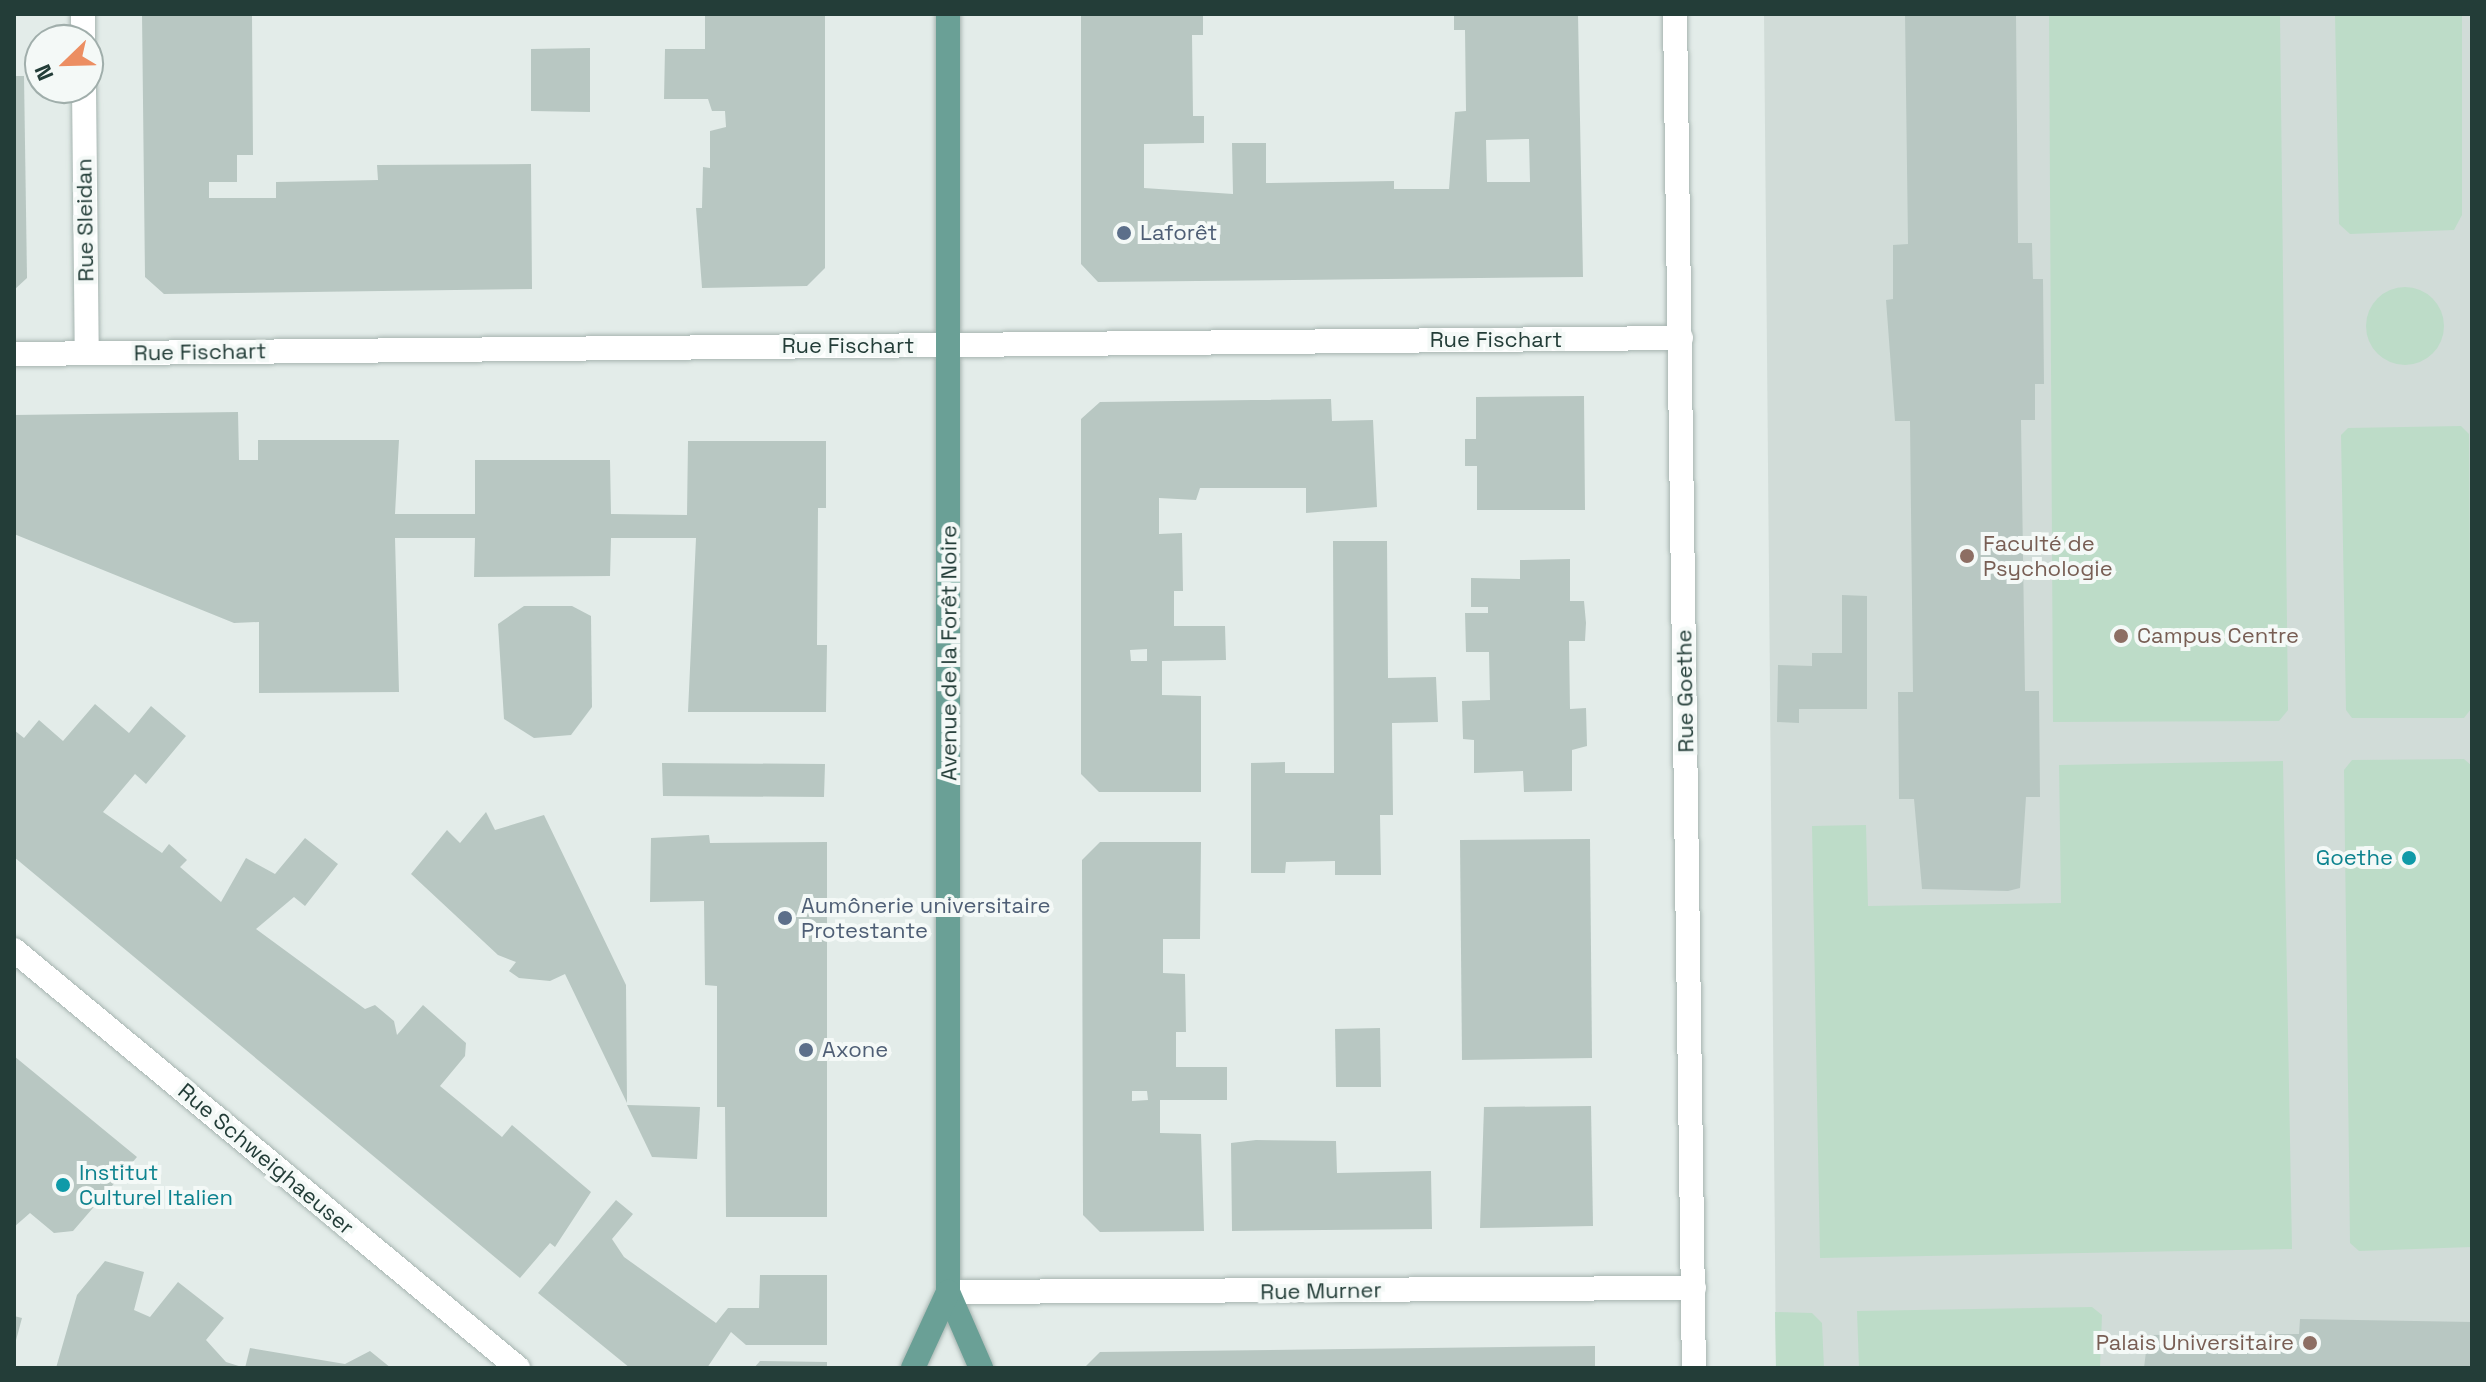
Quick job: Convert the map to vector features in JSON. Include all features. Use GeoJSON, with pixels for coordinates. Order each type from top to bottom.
{"type":"FeatureCollection","features":[{"type":"Feature","properties":{"kind":"main road","name":"Avenue de la Forêt Noire"},"geometry":{"type":"LineString","coordinates":[[948,14],[948,1292],[981,1368]]}},
{"type":"Feature","properties":{"kind":"main road","name":"Avenue de la Forêt Noire"},"geometry":{"type":"LineString","coordinates":[[913,1368],[948,1292]]}},
{"type":"Feature","properties":{"kind":"street","name":"Rue Goethe"},"geometry":{"type":"LineString","coordinates":[[1675,14],[1694,1368]]}},
{"type":"Feature","properties":{"kind":"street","name":"Rue Sleidan"},"geometry":{"type":"LineString","coordinates":[[84,104],[87,353]]}},
{"type":"Feature","properties":{"kind":"street","name":"Rue Fischart"},"geometry":{"type":"LineString","coordinates":[[14,354],[1681,338]]}},
{"type":"Feature","properties":{"kind":"street","name":"Rue Schweighaeuser"},"geometry":{"type":"LineString","coordinates":[[14,950],[518,1368]]}},
{"type":"Feature","properties":{"kind":"street","name":"Rue Murner"},"geometry":{"type":"LineString","coordinates":[[948,1292],[1694,1288]]}},
{"type":"Feature","properties":{"kind":"shaded area","name":"Campus Centre"},"geometry":{"type":"Polygon","coordinates":[[[1764,14],[2472,14],[2472,1368],[1776,1368],[1764,14]]]}},
{"type":"Feature","properties":{"kind":"green space"},"geometry":{"type":"Polygon","coordinates":[[[2049,14],[2280,14],[2288,710],[2279,721],[2053,722],[2049,14]]]}},
{"type":"Feature","properties":{"kind":"green space"},"geometry":{"type":"Polygon","coordinates":[[[2335,14],[2462,14],[2462,215],[2454,230],[2350,234],[2339,224],[2335,14]]]}},
{"type":"Feature","properties":{"kind":"green space"},"geometry":{"type":"Polygon","coordinates":[[[2397,287],[2413,287],[2427,293],[2438,304],[2444,326],[2438,348],[2427,359],[2413,365],[2397,365],[2383,359],[2372,348],[2366,334],[2366,318],[2372,304],[2383,293],[2397,287]]]}},
{"type":"Feature","properties":{"kind":"green space"},"geometry":{"type":"Polygon","coordinates":[[[2461,426],[2469,434],[2471,709],[2464,718],[2352,718],[2346,710],[2341,435],[2348,428],[2461,426]]]}},
{"type":"Feature","properties":{"kind":"green space"},"geometry":{"type":"Polygon","coordinates":[[[2464,759],[2472,766],[2472,1247],[2359,1251],[2350,1243],[2344,770],[2352,760],[2464,759]]]}},
{"type":"Feature","properties":{"kind":"green space"},"geometry":{"type":"Polygon","coordinates":[[[2283,761],[2292,1249],[1820,1258],[1812,826],[1866,825],[1868,906],[2061,903],[2059,765],[2283,761]]]}},
{"type":"Feature","properties":{"kind":"green space"},"geometry":{"type":"Polygon","coordinates":[[[2092,1307],[2102,1315],[2100,1368],[1859,1368],[1857,1311],[2092,1307]]]}},
{"type":"Feature","properties":{"kind":"green space"},"geometry":{"type":"Polygon","coordinates":[[[1775,1312],[1812,1313],[1822,1323],[1824,1368],[1776,1368],[1775,1312]]]}},
{"type":"Feature","properties":{"kind":"building"},"geometry":{"type":"Polygon","coordinates":[[[142,14],[252,14],[253,155],[237,155],[237,182],[209,182],[209,198],[276,198],[276,182],[378,180],[377,165],[531,164],[532,289],[164,294],[145,277],[142,14]]]}},
{"type":"Feature","properties":{"kind":"building"},"geometry":{"type":"Polygon","coordinates":[[[705,14],[825,14],[825,268],[807,286],[702,288],[696,208],[702,208],[703,167],[710,168],[710,131],[726,127],[725,111],[712,111],[708,99],[664,99],[665,49],[705,49],[705,14]]]}},
{"type":"Feature","properties":{"kind":"building"},"geometry":{"type":"Polygon","coordinates":[[[1081,14],[1203,14],[1203,35],[1192,35],[1193,116],[1204,116],[1204,143],[1144,144],[1144,188],[1233,194],[1232,143],[1266,143],[1266,183],[1394,181],[1394,189],[1449,189],[1455,112],[1466,111],[1465,30],[1454,30],[1454,14],[1578,14],[1583,277],[1098,282],[1081,264],[1081,14]],[[1529,139],[1486,140],[1487,182],[1530,182],[1529,139]]]}},
{"type":"Feature","properties":{"kind":"building","name":"Faculté de Psychologie"},"geometry":{"type":"Polygon","coordinates":[[[1905,14],[2016,14],[2018,243],[2032,243],[2033,279],[2043,279],[2044,384],[2035,384],[2035,420],[2021,420],[2025,691],[2039,691],[2040,797],[2026,797],[2020,888],[2008,891],[1922,889],[1914,799],[1899,799],[1898,692],[1913,692],[1910,421],[1895,421],[1886,300],[1893,299],[1893,245],[1908,244],[1905,14]]]}},
{"type":"Feature","properties":{"kind":"building"},"geometry":{"type":"Polygon","coordinates":[[[590,48],[590,112],[531,111],[531,49],[590,48]]]}},
{"type":"Feature","properties":{"kind":"building"},"geometry":{"type":"Polygon","coordinates":[[[14,76],[24,76],[27,278],[14,290],[14,76]]]}},
{"type":"Feature","properties":{"kind":"building"},"geometry":{"type":"Polygon","coordinates":[[[1584,396],[1585,510],[1477,510],[1477,466],[1465,466],[1465,439],[1476,439],[1476,397],[1584,396]]]}},
{"type":"Feature","properties":{"kind":"building"},"geometry":{"type":"Polygon","coordinates":[[[1331,399],[1332,421],[1373,420],[1377,507],[1306,513],[1306,488],[1200,488],[1196,500],[1159,498],[1159,534],[1182,533],[1183,591],[1174,591],[1174,626],[1225,626],[1226,660],[1162,661],[1162,695],[1201,696],[1201,792],[1099,792],[1081,774],[1081,419],[1100,402],[1331,399]],[[1147,649],[1130,650],[1131,661],[1147,661],[1147,649]]]}},
{"type":"Feature","properties":{"kind":"building"},"geometry":{"type":"Polygon","coordinates":[[[238,412],[239,460],[258,460],[258,440],[399,440],[395,514],[475,514],[475,460],[610,460],[611,514],[687,515],[688,441],[826,441],[826,508],[818,508],[817,645],[827,645],[826,712],[688,712],[696,538],[611,538],[610,576],[474,577],[475,538],[395,538],[399,692],[259,693],[259,622],[234,623],[14,534],[14,415],[238,412]]]}},
{"type":"Feature","properties":{"kind":"building"},"geometry":{"type":"Polygon","coordinates":[[[1333,541],[1387,541],[1388,678],[1436,677],[1438,722],[1392,723],[1393,815],[1380,815],[1381,875],[1335,875],[1335,861],[1286,862],[1285,873],[1251,873],[1251,763],[1285,762],[1285,773],[1334,773],[1333,541]]]}},
{"type":"Feature","properties":{"kind":"building"},"geometry":{"type":"Polygon","coordinates":[[[1570,559],[1570,601],[1584,601],[1586,623],[1585,641],[1569,641],[1570,709],[1586,708],[1587,746],[1572,750],[1572,791],[1524,792],[1523,771],[1474,773],[1474,740],[1463,739],[1462,701],[1490,700],[1489,652],[1466,652],[1465,613],[1488,613],[1488,607],[1471,607],[1471,578],[1520,579],[1520,560],[1570,559]]]}},
{"type":"Feature","properties":{"kind":"building"},"geometry":{"type":"Polygon","coordinates":[[[1842,595],[1867,596],[1867,709],[1799,709],[1799,723],[1777,722],[1778,665],[1812,666],[1812,653],[1842,653],[1842,595]]]}},
{"type":"Feature","properties":{"kind":"building"},"geometry":{"type":"Polygon","coordinates":[[[524,606],[572,606],[591,616],[592,707],[571,735],[534,738],[504,719],[498,624],[524,606]]]}},
{"type":"Feature","properties":{"kind":"building"},"geometry":{"type":"Polygon","coordinates":[[[95,704],[129,733],[151,706],[186,736],[146,784],[135,774],[103,812],[162,853],[169,844],[187,860],[180,867],[221,902],[246,858],[275,874],[305,838],[338,864],[305,906],[294,897],[256,929],[365,1009],[375,1005],[394,1021],[397,1035],[423,1005],[466,1043],[465,1056],[440,1086],[502,1137],[512,1125],[591,1192],[555,1247],[550,1243],[520,1278],[14,857],[14,730],[24,738],[39,720],[63,741],[95,704]]]}},
{"type":"Feature","properties":{"kind":"building"},"geometry":{"type":"Polygon","coordinates":[[[662,763],[825,764],[824,797],[663,796],[662,763]]]}},
{"type":"Feature","properties":{"kind":"building"},"geometry":{"type":"Polygon","coordinates":[[[486,812],[495,830],[544,815],[626,985],[627,1103],[565,974],[550,981],[519,978],[509,971],[516,962],[498,955],[411,874],[447,830],[460,843],[486,812]]]}},
{"type":"Feature","properties":{"kind":"building"},"geometry":{"type":"Polygon","coordinates":[[[709,835],[710,843],[827,842],[827,1217],[726,1217],[725,1107],[717,1107],[717,986],[705,985],[704,901],[650,902],[651,838],[709,835]]]}},
{"type":"Feature","properties":{"kind":"building"},"geometry":{"type":"Polygon","coordinates":[[[1590,839],[1592,1058],[1462,1060],[1460,840],[1590,839]]]}},
{"type":"Feature","properties":{"kind":"building"},"geometry":{"type":"Polygon","coordinates":[[[1100,842],[1201,842],[1200,939],[1163,939],[1163,973],[1185,974],[1186,1032],[1176,1032],[1176,1067],[1227,1067],[1227,1100],[1160,1100],[1160,1133],[1201,1134],[1204,1231],[1100,1232],[1083,1215],[1082,860],[1100,842]],[[1132,1091],[1132,1101],[1148,1100],[1147,1091],[1132,1091]]]}},
{"type":"Feature","properties":{"kind":"building"},"geometry":{"type":"Polygon","coordinates":[[[1380,1028],[1381,1087],[1336,1087],[1335,1029],[1380,1028]]]}},
{"type":"Feature","properties":{"kind":"building","name":"Institut Culturel Italien"},"geometry":{"type":"Polygon","coordinates":[[[14,1056],[137,1157],[73,1231],[54,1233],[30,1213],[14,1227],[14,1056]]]}},
{"type":"Feature","properties":{"kind":"building"},"geometry":{"type":"Polygon","coordinates":[[[627,1105],[700,1107],[697,1159],[652,1157],[627,1105]]]}},
{"type":"Feature","properties":{"kind":"building"},"geometry":{"type":"Polygon","coordinates":[[[1591,1106],[1593,1226],[1480,1228],[1484,1107],[1591,1106]]]}},
{"type":"Feature","properties":{"kind":"building"},"geometry":{"type":"Polygon","coordinates":[[[1256,1140],[1336,1141],[1337,1173],[1431,1171],[1432,1229],[1232,1231],[1231,1143],[1256,1140]]]}},
{"type":"Feature","properties":{"kind":"building"},"geometry":{"type":"Polygon","coordinates":[[[616,1200],[633,1214],[612,1239],[624,1257],[716,1323],[728,1308],[759,1308],[760,1275],[827,1275],[827,1345],[746,1345],[731,1332],[707,1368],[630,1368],[538,1293],[616,1200]]]}},
{"type":"Feature","properties":{"kind":"building"},"geometry":{"type":"Polygon","coordinates":[[[105,1261],[144,1272],[134,1310],[150,1317],[178,1282],[224,1318],[206,1340],[226,1362],[245,1368],[56,1368],[77,1295],[105,1261]]]}},
{"type":"Feature","properties":{"kind":"building"},"geometry":{"type":"Polygon","coordinates":[[[14,1316],[22,1318],[15,1344],[14,1344],[14,1316]]]}},
{"type":"Feature","properties":{"kind":"building","name":"Palais Universitaire"},"geometry":{"type":"Polygon","coordinates":[[[2300,1319],[2472,1322],[2472,1368],[2144,1368],[2148,1335],[2299,1334],[2300,1319]]]}},
{"type":"Feature","properties":{"kind":"building"},"geometry":{"type":"Polygon","coordinates":[[[1595,1346],[1595,1368],[1084,1368],[1100,1352],[1595,1346]]]}},
{"type":"Feature","properties":{"kind":"building"},"geometry":{"type":"Polygon","coordinates":[[[250,1348],[345,1364],[370,1351],[391,1368],[245,1368],[250,1348]]]}},
{"type":"Feature","properties":{"kind":"building"},"geometry":{"type":"Polygon","coordinates":[[[760,1361],[827,1362],[827,1368],[754,1368],[760,1361]]]}},
{"type":"Feature","properties":{"kind":"place","name":"Laforêt"},"geometry":{"type":"Point","coordinates":[1124,233]}},
{"type":"Feature","properties":{"kind":"place","name":"Faculté de Psychologie"},"geometry":{"type":"Point","coordinates":[1967,556]}},
{"type":"Feature","properties":{"kind":"place","name":"Campus Centre"},"geometry":{"type":"Point","coordinates":[2121,636]}},
{"type":"Feature","properties":{"kind":"place","name":"Goethe"},"geometry":{"type":"Point","coordinates":[2409,858]}},
{"type":"Feature","properties":{"kind":"place","name":"Aumônerie universitaire Protestante"},"geometry":{"type":"Point","coordinates":[785,918]}},
{"type":"Feature","properties":{"kind":"place","name":"Axone"},"geometry":{"type":"Point","coordinates":[806,1050]}},
{"type":"Feature","properties":{"kind":"place","name":"Institut Culturel Italien"},"geometry":{"type":"Point","coordinates":[63,1185]}},
{"type":"Feature","properties":{"kind":"place","name":"Palais Universitaire"},"geometry":{"type":"Point","coordinates":[2310,1343]}}]}
